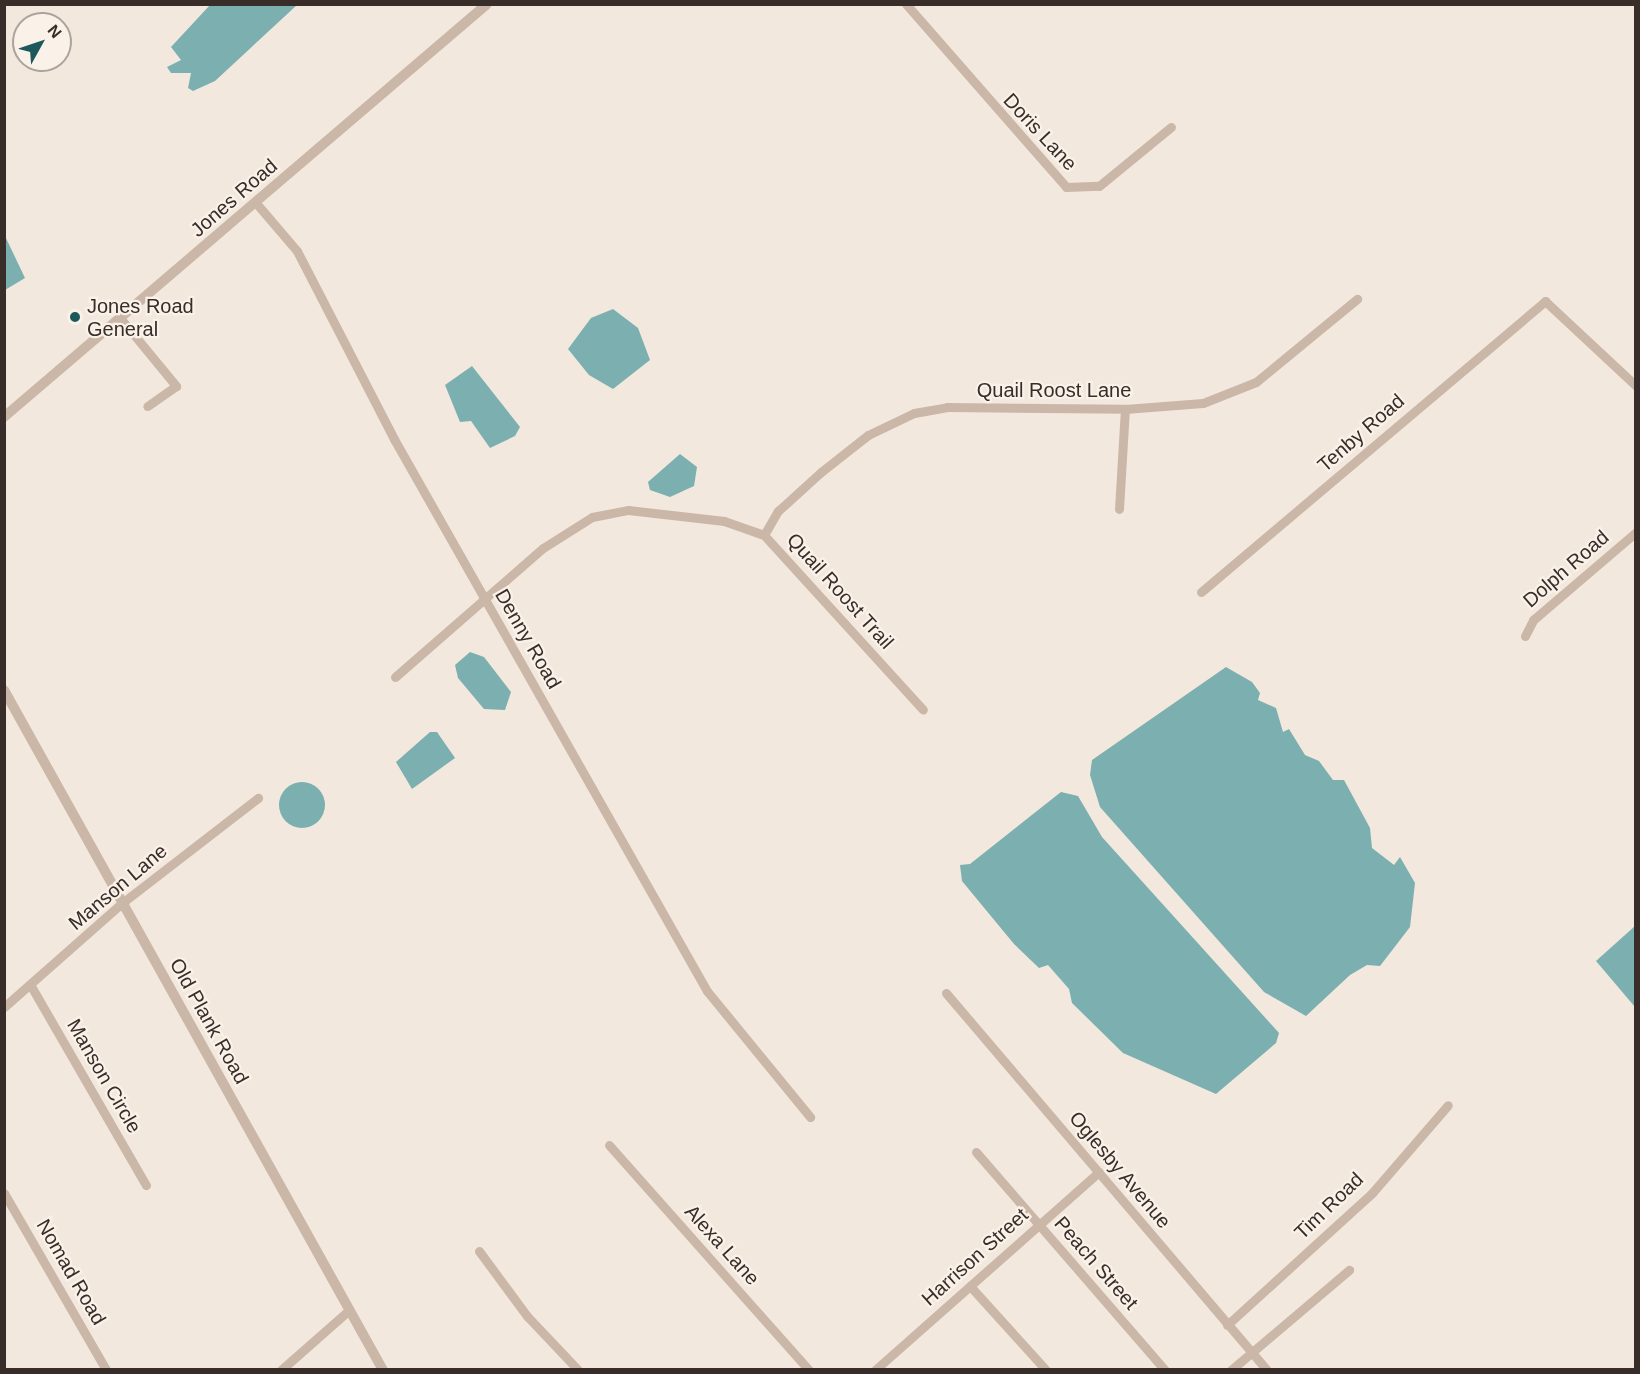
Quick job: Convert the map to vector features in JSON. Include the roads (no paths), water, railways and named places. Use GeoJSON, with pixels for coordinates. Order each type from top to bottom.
{"type":"FeatureCollection","features":[{"type":"Feature","properties":{"kind":"street","name":"Jones Road"},"geometry":{"type":"LineString","coordinates":[[4,417],[487,4]]}},
{"type":"Feature","properties":{"kind":"street","name":"Doris Lane"},"geometry":{"type":"LineString","coordinates":[[906,4],[1065,187],[1099,186],[1171,127]]}},
{"type":"Feature","properties":{"kind":"street","name":"Denny Road"},"geometry":{"type":"LineString","coordinates":[[256,203],[297,251],[484,598],[707,991],[785,1082],[810,1117]]}},
{"type":"Feature","properties":{"kind":"street","name":"Quail Roost Lane"},"geometry":{"type":"LineString","coordinates":[[764,535],[778,511],[821,472],[868,435],[914,413],[947,407],[1125,409],[1182,407],[1244,388],[1357,299]]}},
{"type":"Feature","properties":{"kind":"street","name":"Tenby Road"},"geometry":{"type":"LineString","coordinates":[[1201,592],[1545,302],[1635,386]]}},
{"type":"Feature","properties":{"kind":"street"},"geometry":{"type":"LineString","coordinates":[[121,319],[176,386],[147,406]]}},
{"type":"Feature","properties":{"kind":"street"},"geometry":{"type":"LineString","coordinates":[[1119,509],[1125,409]]}},
{"type":"Feature","properties":{"kind":"street","name":"Quail Roost Trail"},"geometry":{"type":"LineString","coordinates":[[484,598],[571,528],[606,513],[628,510],[724,521],[764,535],[923,710]]}},
{"type":"Feature","properties":{"kind":"street","name":"Dolph Road"},"geometry":{"type":"LineString","coordinates":[[1525,636],[1533,620],[1635,532]]}},
{"type":"Feature","properties":{"kind":"street"},"geometry":{"type":"LineString","coordinates":[[395,676],[484,598]]}},
{"type":"Feature","properties":{"kind":"street","name":"Old Plank Road"},"geometry":{"type":"LineString","coordinates":[[4,690],[383,1370]]}},
{"type":"Feature","properties":{"kind":"street","name":"Manson Lane"},"geometry":{"type":"LineString","coordinates":[[4,1007],[31,986],[122,903],[258,798]]}},
{"type":"Feature","properties":{"kind":"street","name":"Manson Circle"},"geometry":{"type":"LineString","coordinates":[[31,986],[146,1185]]}},
{"type":"Feature","properties":{"kind":"street","name":"Oglesby Avenue"},"geometry":{"type":"LineString","coordinates":[[946,993],[1267,1370]]}},
{"type":"Feature","properties":{"kind":"street","name":"Tim Road"},"geometry":{"type":"LineString","coordinates":[[1227,1325],[1372,1193],[1448,1105]]}},
{"type":"Feature","properties":{"kind":"street","name":"Alexa Lane"},"geometry":{"type":"LineString","coordinates":[[609,1145],[809,1370]]}},
{"type":"Feature","properties":{"kind":"street","name":"Peach Street"},"geometry":{"type":"LineString","coordinates":[[976,1152],[1165,1370]]}},
{"type":"Feature","properties":{"kind":"street","name":"Harrison Street"},"geometry":{"type":"LineString","coordinates":[[875,1370],[1099,1172]]}},
{"type":"Feature","properties":{"kind":"street","name":"Nomad Road"},"geometry":{"type":"LineString","coordinates":[[4,1193],[106,1370]]}},
{"type":"Feature","properties":{"kind":"street"},"geometry":{"type":"LineString","coordinates":[[479,1251],[527,1316],[578,1370]]}},
{"type":"Feature","properties":{"kind":"street"},"geometry":{"type":"LineString","coordinates":[[1231,1370],[1348,1270]]}},
{"type":"Feature","properties":{"kind":"street"},"geometry":{"type":"LineString","coordinates":[[970,1286],[1046,1370]]}},
{"type":"Feature","properties":{"kind":"street"},"geometry":{"type":"LineString","coordinates":[[283,1368],[349,1310]]}},
{"type":"Feature","properties":{"kind":"water"},"geometry":{"type":"Polygon","coordinates":[[[210,5],[297,5],[215,81],[193,91],[188,88],[191,73],[171,73],[167,67],[181,60],[171,47],[210,5]]]}},
{"type":"Feature","properties":{"kind":"water"},"geometry":{"type":"Polygon","coordinates":[[[5,236],[25,278],[4,290],[5,236]]]}},
{"type":"Feature","properties":{"kind":"water"},"geometry":{"type":"Polygon","coordinates":[[[613,309],[638,328],[650,360],[613,389],[589,375],[568,349],[591,318],[613,309]]]}},
{"type":"Feature","properties":{"kind":"water"},"geometry":{"type":"Polygon","coordinates":[[[472,366],[520,427],[515,436],[490,448],[471,421],[460,422],[445,385],[472,366]]]}},
{"type":"Feature","properties":{"kind":"water"},"geometry":{"type":"Polygon","coordinates":[[[680,454],[697,467],[694,486],[670,497],[650,490],[648,482],[680,454]]]}},
{"type":"Feature","properties":{"kind":"water"},"geometry":{"type":"Polygon","coordinates":[[[470,652],[484,657],[511,692],[505,710],[484,709],[458,678],[455,665],[470,652]]]}},
{"type":"Feature","properties":{"kind":"water"},"geometry":{"type":"Polygon","coordinates":[[[1226,667],[1252,682],[1260,693],[1258,700],[1276,708],[1283,732],[1289,729],[1305,755],[1319,761],[1333,780],[1344,780],[1370,828],[1372,848],[1394,865],[1400,857],[1415,883],[1410,927],[1380,966],[1367,965],[1350,975],[1306,1016],[1264,992],[1100,807],[1090,775],[1092,760],[1226,667]]]}},
{"type":"Feature","properties":{"kind":"water"},"geometry":{"type":"Polygon","coordinates":[[[430,732],[437,732],[455,758],[412,789],[396,762],[430,732]]]}},
{"type":"Feature","properties":{"kind":"water"},"geometry":{"type":"Polygon","coordinates":[[[302,782],[318,789],[325,805],[318,821],[302,828],[286,821],[279,805],[286,789],[302,782]]]}},
{"type":"Feature","properties":{"kind":"water"},"geometry":{"type":"Polygon","coordinates":[[[1061,792],[1078,796],[1102,837],[1279,1033],[1276,1043],[1216,1094],[1123,1053],[1072,1003],[1069,989],[1048,965],[1039,968],[1014,944],[962,881],[960,865],[970,864],[1061,792]]]}},
{"type":"Feature","properties":{"kind":"water"},"geometry":{"type":"Polygon","coordinates":[[[1635,926],[1635,1007],[1596,961],[1635,926]]]}},
{"type":"Feature","properties":{"kind":"place","name":"Jones Road General"},"geometry":{"type":"Point","coordinates":[75,317]}}]}
